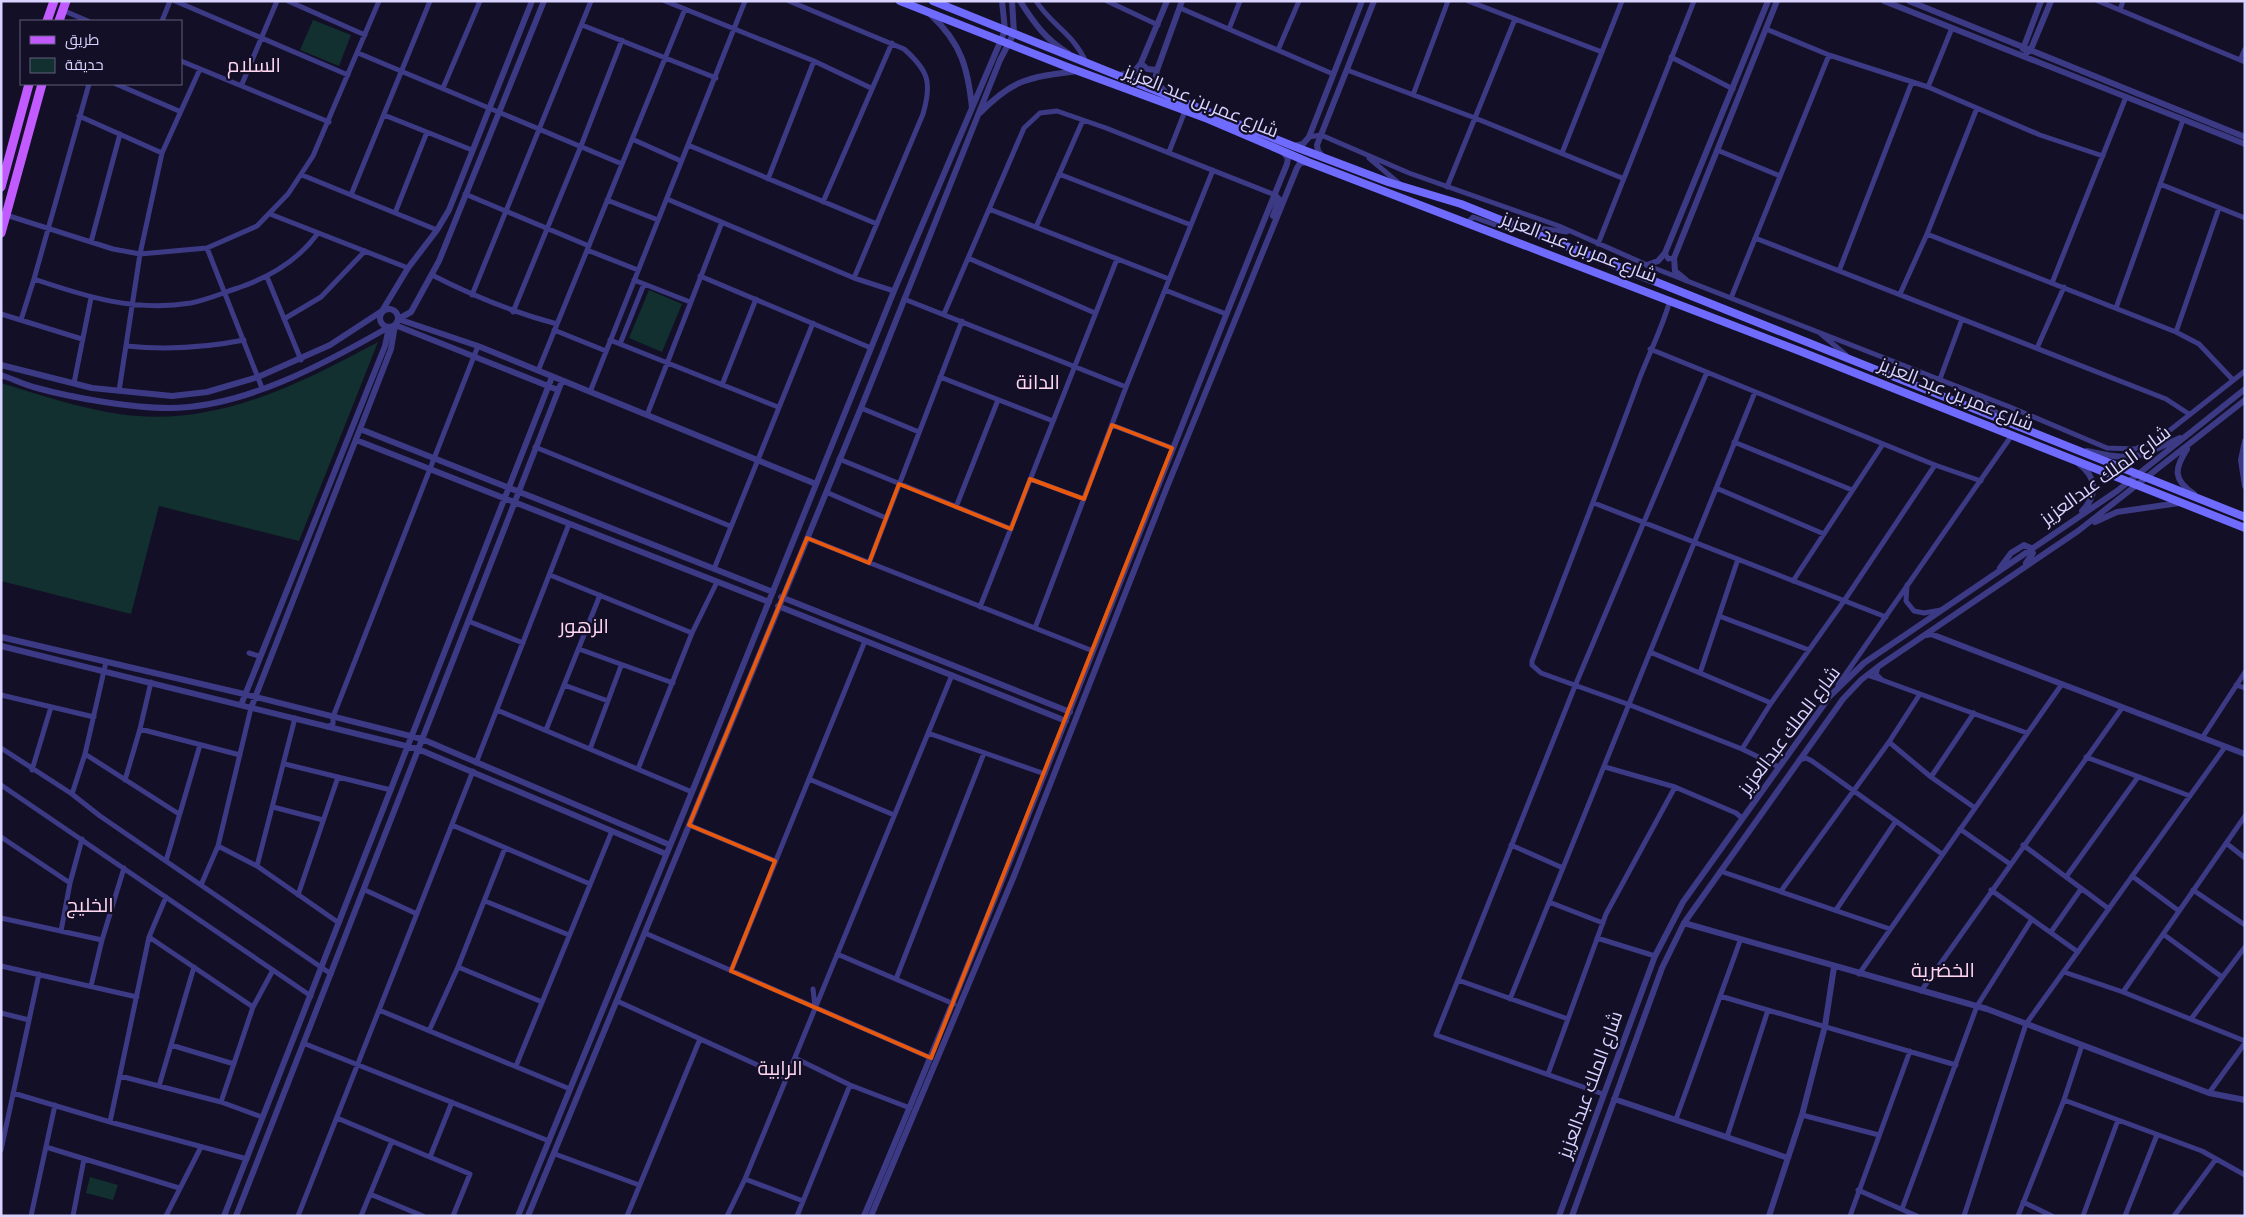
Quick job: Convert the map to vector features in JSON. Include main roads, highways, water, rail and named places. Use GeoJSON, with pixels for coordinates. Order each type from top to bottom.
{"type":"FeatureCollection","features":[{"type":"Feature","properties":{"kind":"main road"},"geometry":{"type":"LineString","coordinates":[[47,20],[54,1]]}},
{"type":"Feature","properties":{"kind":"main road","name":"شارع عمر بن عبد العزيز"},"geometry":{"type":"LineString","coordinates":[[900,1],[1185,111],[1308,162],[1670,300],[2245,528]]}},
{"type":"Feature","properties":{"kind":"main road","name":"شارع عمر بن عبد العزيز"},"geometry":{"type":"LineString","coordinates":[[933,1],[1166,93],[1293,146],[1404,186],[1462,204],[2245,517]]}},
{"type":"Feature","properties":{"kind":"main road"},"geometry":{"type":"LineString","coordinates":[[59,20],[64,6]]}},
{"type":"Feature","properties":{"kind":"main road"},"geometry":{"type":"LineString","coordinates":[[1,187],[29,85]]}},
{"type":"Feature","properties":{"kind":"main road"},"geometry":{"type":"LineString","coordinates":[[1,233],[42,85]]}},
{"type":"Feature","properties":{"kind":"district","name":"السلام"},"geometry":{"type":"Point","coordinates":[254,66]}},
{"type":"Feature","properties":{"kind":"district","name":"الدانة"},"geometry":{"type":"Point","coordinates":[1038,383]}},
{"type":"Feature","properties":{"kind":"district","name":"الزهور"},"geometry":{"type":"Point","coordinates":[584,627]}},
{"type":"Feature","properties":{"kind":"district","name":"الخليج"},"geometry":{"type":"Point","coordinates":[90,906]}},
{"type":"Feature","properties":{"kind":"district","name":"الخضرية"},"geometry":{"type":"Point","coordinates":[1943,971]}},
{"type":"Feature","properties":{"kind":"district","name":"الرابية"},"geometry":{"type":"Point","coordinates":[780,1069]}}]}
